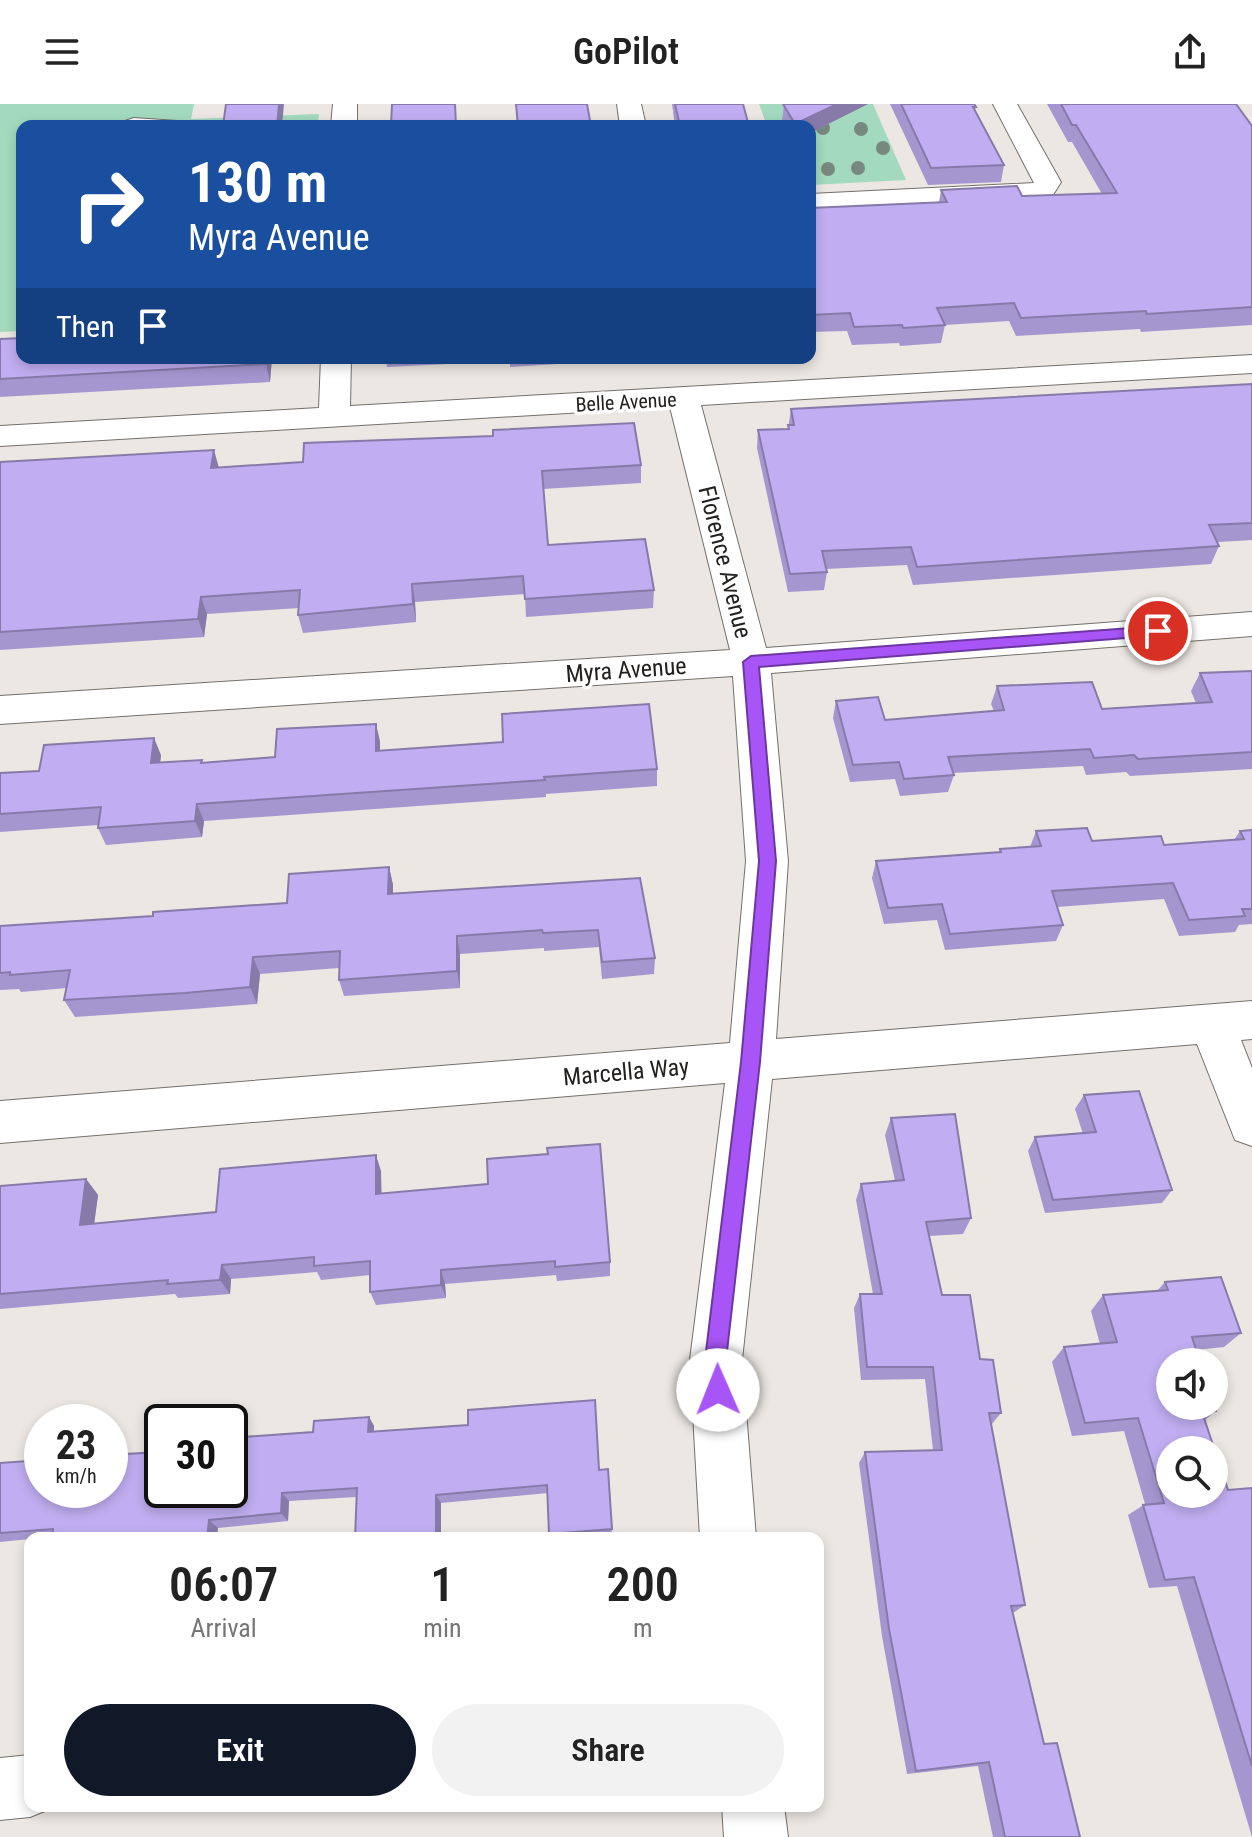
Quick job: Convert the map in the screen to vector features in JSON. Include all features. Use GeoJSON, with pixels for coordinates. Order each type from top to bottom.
{"type":"FeatureCollection","features":[{"type":"Feature","properties":{"kind":"street"},"geometry":{"type":"LineString","coordinates":[[816,202],[1044,189],[1048,182],[1005,104]]}},
{"type":"Feature","properties":{"kind":"street"},"geometry":{"type":"LineString","coordinates":[[334,416],[336,364]]}},
{"type":"Feature","properties":{"kind":"street","name":"Belle Avenue"},"geometry":{"type":"LineString","coordinates":[[0,436],[1252,364]]}},
{"type":"Feature","properties":{"kind":"street","name":"Florence Avenue"},"geometry":{"type":"LineString","coordinates":[[684,399],[751,662],[767,861],[751,1062],[716,1360],[728,1532]]}},
{"type":"Feature","properties":{"kind":"street","name":"Myra Avenue"},"geometry":{"type":"LineString","coordinates":[[0,710],[751,662],[1252,624]]}},
{"type":"Feature","properties":{"kind":"street"},"geometry":{"type":"LineString","coordinates":[[1232,1022],[1252,1125]]}},
{"type":"Feature","properties":{"kind":"street","name":"Marcella Way"},"geometry":{"type":"LineString","coordinates":[[0,1122],[1232,1022]]}},
{"type":"Feature","properties":{"kind":"street"},"geometry":{"type":"LineString","coordinates":[[0,1789],[24,1787]]}},
{"type":"Feature","properties":{"kind":"street"},"geometry":{"type":"LineString","coordinates":[[754,1812],[756,1837]]}},
{"type":"Feature","properties":{"kind":"green space"},"geometry":{"type":"Polygon","coordinates":[[[0,104],[194,104],[191,119],[319,114],[318,120],[16,120],[16,331],[0,332],[0,104]]]}},
{"type":"Feature","properties":{"kind":"green space"},"geometry":{"type":"Polygon","coordinates":[[[759,104],[873,104],[906,180],[816,185],[816,120],[765,120],[759,104]]]}},
{"type":"Feature","properties":{"kind":"building"},"geometry":{"type":"Polygon","coordinates":[[[226,104],[279,104],[278,120],[224,120],[226,104]]]}},
{"type":"Feature","properties":{"kind":"building"},"geometry":{"type":"Polygon","coordinates":[[[392,104],[455,104],[456,120],[391,120],[392,104]]]}},
{"type":"Feature","properties":{"kind":"building"},"geometry":{"type":"Polygon","coordinates":[[[516,104],[587,104],[590,120],[517,120],[516,104]]]}},
{"type":"Feature","properties":{"kind":"building"},"geometry":{"type":"Polygon","coordinates":[[[675,104],[743,104],[747,120],[679,120],[675,104]]]}},
{"type":"Feature","properties":{"kind":"building"},"geometry":{"type":"Polygon","coordinates":[[[783,104],[837,104],[803,120],[793,120],[783,104]]]}},
{"type":"Feature","properties":{"kind":"building"},"geometry":{"type":"Polygon","coordinates":[[[901,104],[974,104],[1004,165],[931,168],[901,104]]]}},
{"type":"Feature","properties":{"kind":"building"},"geometry":{"type":"Polygon","coordinates":[[[1061,104],[1236,104],[1252,126],[1252,307],[1021,318],[1014,303],[937,308],[945,325],[903,328],[902,325],[854,327],[850,313],[816,315],[816,208],[947,202],[941,190],[1017,186],[1022,196],[1117,193],[1076,125],[1072,125],[1061,104]]]}},
{"type":"Feature","properties":{"kind":"building"},"geometry":{"type":"Polygon","coordinates":[[[16,338],[16,364],[266,364],[0,379],[0,339],[16,338]]]}},
{"type":"Feature","properties":{"kind":"building"},"geometry":{"type":"Polygon","coordinates":[[[1252,384],[1252,523],[1209,525],[1219,546],[917,567],[911,547],[822,551],[827,572],[790,574],[758,430],[789,429],[788,425],[794,425],[791,409],[1252,384]]]}},
{"type":"Feature","properties":{"kind":"building"},"geometry":{"type":"Polygon","coordinates":[[[634,423],[641,465],[542,471],[548,545],[645,539],[654,590],[525,599],[523,576],[412,584],[413,604],[298,615],[300,590],[201,597],[198,619],[0,632],[0,462],[214,450],[211,468],[303,462],[304,443],[493,436],[493,430],[634,423]]]}},
{"type":"Feature","properties":{"kind":"building"},"geometry":{"type":"Polygon","coordinates":[[[1252,671],[1252,752],[1138,759],[1134,755],[1094,758],[1090,749],[948,757],[954,775],[904,779],[899,762],[853,765],[836,701],[878,697],[885,720],[1004,710],[997,686],[1092,682],[1102,709],[1212,702],[1200,673],[1252,671]]]}},
{"type":"Feature","properties":{"kind":"building"},"geometry":{"type":"Polygon","coordinates":[[[649,704],[657,769],[544,777],[545,780],[197,804],[195,821],[98,828],[101,807],[0,814],[0,773],[39,771],[44,745],[154,738],[151,763],[202,760],[201,763],[275,757],[277,729],[376,724],[376,751],[503,742],[502,714],[649,704]]]}},
{"type":"Feature","properties":{"kind":"building"},"geometry":{"type":"Polygon","coordinates":[[[1087,828],[1092,841],[1161,836],[1164,845],[1244,839],[1240,831],[1252,830],[1252,909],[1242,909],[1245,916],[1189,920],[1173,883],[1052,891],[1063,925],[950,934],[942,904],[888,908],[876,861],[1041,846],[1036,831],[1087,828]]]}},
{"type":"Feature","properties":{"kind":"building"},"geometry":{"type":"Polygon","coordinates":[[[389,867],[388,894],[640,878],[655,958],[602,962],[598,930],[543,933],[542,930],[457,936],[457,971],[339,980],[340,951],[253,957],[250,987],[185,993],[64,1000],[70,970],[10,975],[10,972],[0,973],[0,926],[287,903],[289,874],[389,867]]]}},
{"type":"Feature","properties":{"kind":"building"},"geometry":{"type":"Polygon","coordinates":[[[1139,1091],[1172,1190],[1053,1200],[1035,1137],[1096,1132],[1084,1095],[1139,1091]]]}},
{"type":"Feature","properties":{"kind":"building"},"geometry":{"type":"Polygon","coordinates":[[[955,1114],[971,1218],[926,1222],[942,1295],[970,1295],[980,1359],[993,1360],[1001,1413],[989,1413],[1025,1605],[1011,1606],[1044,1744],[1057,1743],[1080,1837],[1005,1837],[989,1762],[916,1771],[889,1629],[865,1452],[942,1450],[933,1367],[867,1367],[860,1294],[882,1294],[861,1184],[904,1180],[891,1118],[955,1114]]]}},
{"type":"Feature","properties":{"kind":"building"},"geometry":{"type":"Polygon","coordinates":[[[600,1144],[610,1262],[555,1267],[555,1261],[441,1270],[441,1285],[370,1292],[370,1261],[314,1266],[314,1257],[222,1265],[220,1280],[167,1284],[168,1280],[0,1294],[0,1186],[86,1179],[80,1225],[216,1212],[220,1169],[376,1155],[376,1194],[488,1184],[487,1159],[548,1154],[547,1148],[600,1144]]]}},
{"type":"Feature","properties":{"kind":"building"},"geometry":{"type":"Polygon","coordinates":[[[1221,1277],[1241,1333],[1192,1337],[1196,1348],[1156,1348],[1156,1420],[1205,1420],[1210,1436],[1156,1436],[1156,1477],[1138,1418],[1085,1423],[1064,1347],[1117,1342],[1103,1295],[1168,1290],[1165,1282],[1221,1277]]]}},
{"type":"Feature","properties":{"kind":"building"},"geometry":{"type":"Polygon","coordinates":[[[595,1400],[599,1470],[608,1469],[612,1529],[549,1532],[547,1485],[436,1495],[436,1532],[355,1532],[357,1488],[282,1493],[281,1513],[209,1520],[208,1532],[53,1532],[53,1529],[0,1533],[0,1463],[24,1461],[24,1508],[128,1508],[128,1454],[144,1453],[144,1508],[248,1508],[248,1437],[313,1432],[314,1421],[369,1417],[368,1432],[468,1425],[468,1410],[595,1400]]]}},
{"type":"Feature","properties":{"kind":"building"},"geometry":{"type":"Polygon","coordinates":[[[1252,1488],[1252,1766],[1194,1577],[1165,1580],[1143,1505],[1156,1504],[1156,1508],[1228,1508],[1228,1490],[1252,1488]]]}},
{"type":"Feature","properties":{"kind":"route"},"geometry":{"type":"LineString","coordinates":[[718,1390],[716,1360],[751,1062],[767,861],[751,662],[1158,631]]}}]}
